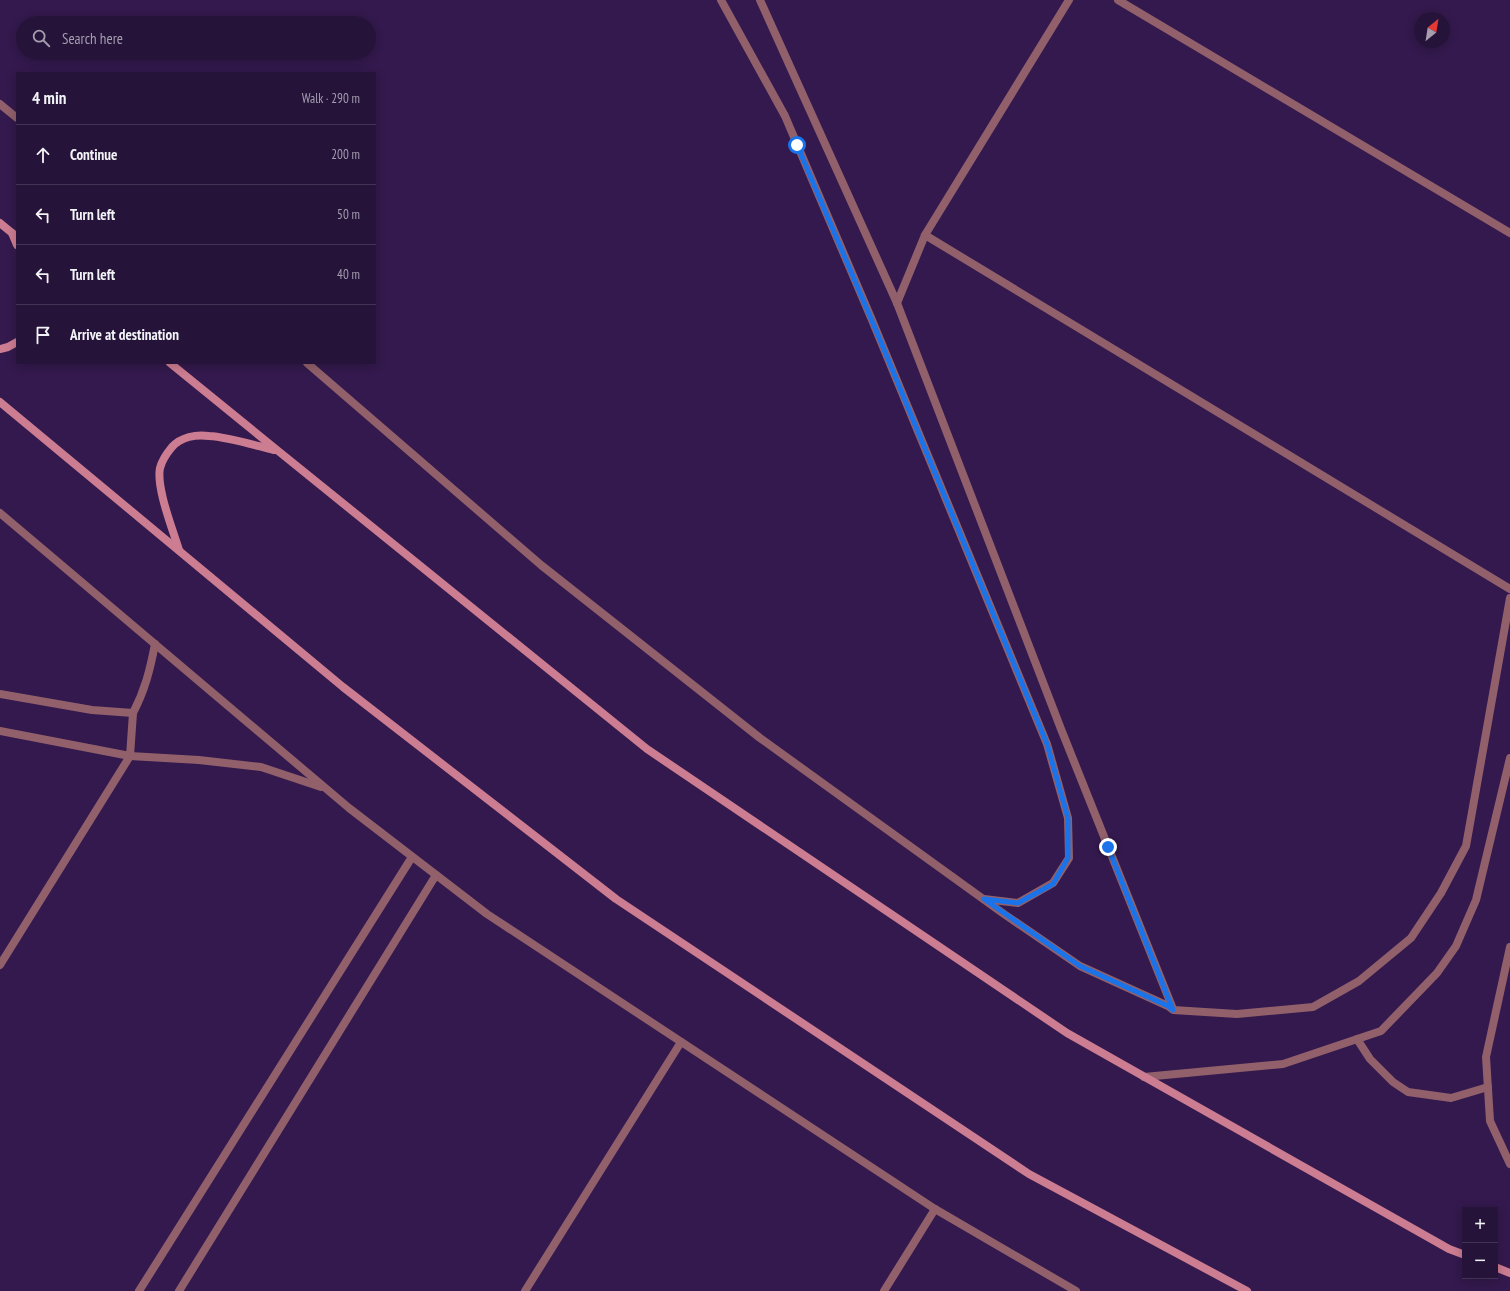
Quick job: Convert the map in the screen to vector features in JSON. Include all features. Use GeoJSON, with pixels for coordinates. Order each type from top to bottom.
{"type":"FeatureCollection","features":[{"type":"Feature","properties":{"kind":"main road"},"geometry":{"type":"LineString","coordinates":[[0,223],[15,235]]}},
{"type":"Feature","properties":{"kind":"main road"},"geometry":{"type":"LineString","coordinates":[[0,349],[16,343]]}},
{"type":"Feature","properties":{"kind":"main road"},"geometry":{"type":"LineString","coordinates":[[171,364],[647,749],[1067,1033],[1449,1249],[1462,1254]]}},
{"type":"Feature","properties":{"kind":"main road"},"geometry":{"type":"LineString","coordinates":[[0,402],[343,687],[616,899],[1030,1174],[1247,1291]]}},
{"type":"Feature","properties":{"kind":"main road"},"geometry":{"type":"LineString","coordinates":[[180,551],[161,486],[160,468],[166,453],[175,444],[187,437],[208,435],[277,450]]}},
{"type":"Feature","properties":{"kind":"main road"},"geometry":{"type":"LineString","coordinates":[[1498,1268],[1510,1273]]}},
{"type":"Feature","properties":{"kind":"street"},"geometry":{"type":"LineString","coordinates":[[721,0],[785,116],[876,328],[1047,744],[1068,818],[1068,858],[1053,884],[1018,903],[984,899]]}},
{"type":"Feature","properties":{"kind":"street"},"geometry":{"type":"LineString","coordinates":[[760,0],[897,302],[1058,721],[1173,1010]]}},
{"type":"Feature","properties":{"kind":"street"},"geometry":{"type":"LineString","coordinates":[[897,302],[925,236],[1069,0]]}},
{"type":"Feature","properties":{"kind":"street"},"geometry":{"type":"LineString","coordinates":[[1118,0],[1510,233]]}},
{"type":"Feature","properties":{"kind":"street"},"geometry":{"type":"LineString","coordinates":[[0,104],[16,117]]}},
{"type":"Feature","properties":{"kind":"street"},"geometry":{"type":"LineString","coordinates":[[925,236],[1510,589]]}},
{"type":"Feature","properties":{"kind":"street"},"geometry":{"type":"LineString","coordinates":[[308,364],[542,565],[760,738],[1080,966],[1168,1006],[1173,1010],[1237,1014],[1313,1006],[1359,981],[1411,938],[1441,893],[1466,846],[1510,598]]}},
{"type":"Feature","properties":{"kind":"street"},"geometry":{"type":"LineString","coordinates":[[0,513],[325,788],[487,914],[935,1209],[1076,1291]]}},
{"type":"Feature","properties":{"kind":"street"},"geometry":{"type":"LineString","coordinates":[[0,965],[130,756],[133,713],[143,692],[150,671],[155,644]]}},
{"type":"Feature","properties":{"kind":"street"},"geometry":{"type":"LineString","coordinates":[[0,694],[92,710],[133,713]]}},
{"type":"Feature","properties":{"kind":"street"},"geometry":{"type":"LineString","coordinates":[[0,731],[130,756],[199,760],[261,766],[325,788]]}},
{"type":"Feature","properties":{"kind":"street"},"geometry":{"type":"LineString","coordinates":[[1144,1077],[1283,1064],[1381,1030],[1437,973],[1456,946],[1476,900],[1510,758]]}},
{"type":"Feature","properties":{"kind":"street"},"geometry":{"type":"LineString","coordinates":[[139,1291],[412,857]]}},
{"type":"Feature","properties":{"kind":"street"},"geometry":{"type":"LineString","coordinates":[[179,1291],[436,875]]}},
{"type":"Feature","properties":{"kind":"street"},"geometry":{"type":"LineString","coordinates":[[1510,947],[1486,1057],[1490,1121],[1510,1164]]}},
{"type":"Feature","properties":{"kind":"street"},"geometry":{"type":"LineString","coordinates":[[1357,1039],[1370,1059],[1393,1082],[1408,1092],[1451,1098],[1488,1087]]}},
{"type":"Feature","properties":{"kind":"street"},"geometry":{"type":"LineString","coordinates":[[525,1291],[681,1042]]}},
{"type":"Feature","properties":{"kind":"street"},"geometry":{"type":"LineString","coordinates":[[884,1291],[935,1209]]}},
{"type":"Feature","properties":{"kind":"route"},"geometry":{"type":"LineString","coordinates":[[797,145],[878,335],[1047,744],[1068,818],[1068,858],[1053,884],[1018,903],[984,899],[1080,966],[1168,1006],[1173,1010],[1108,847]]}}]}
